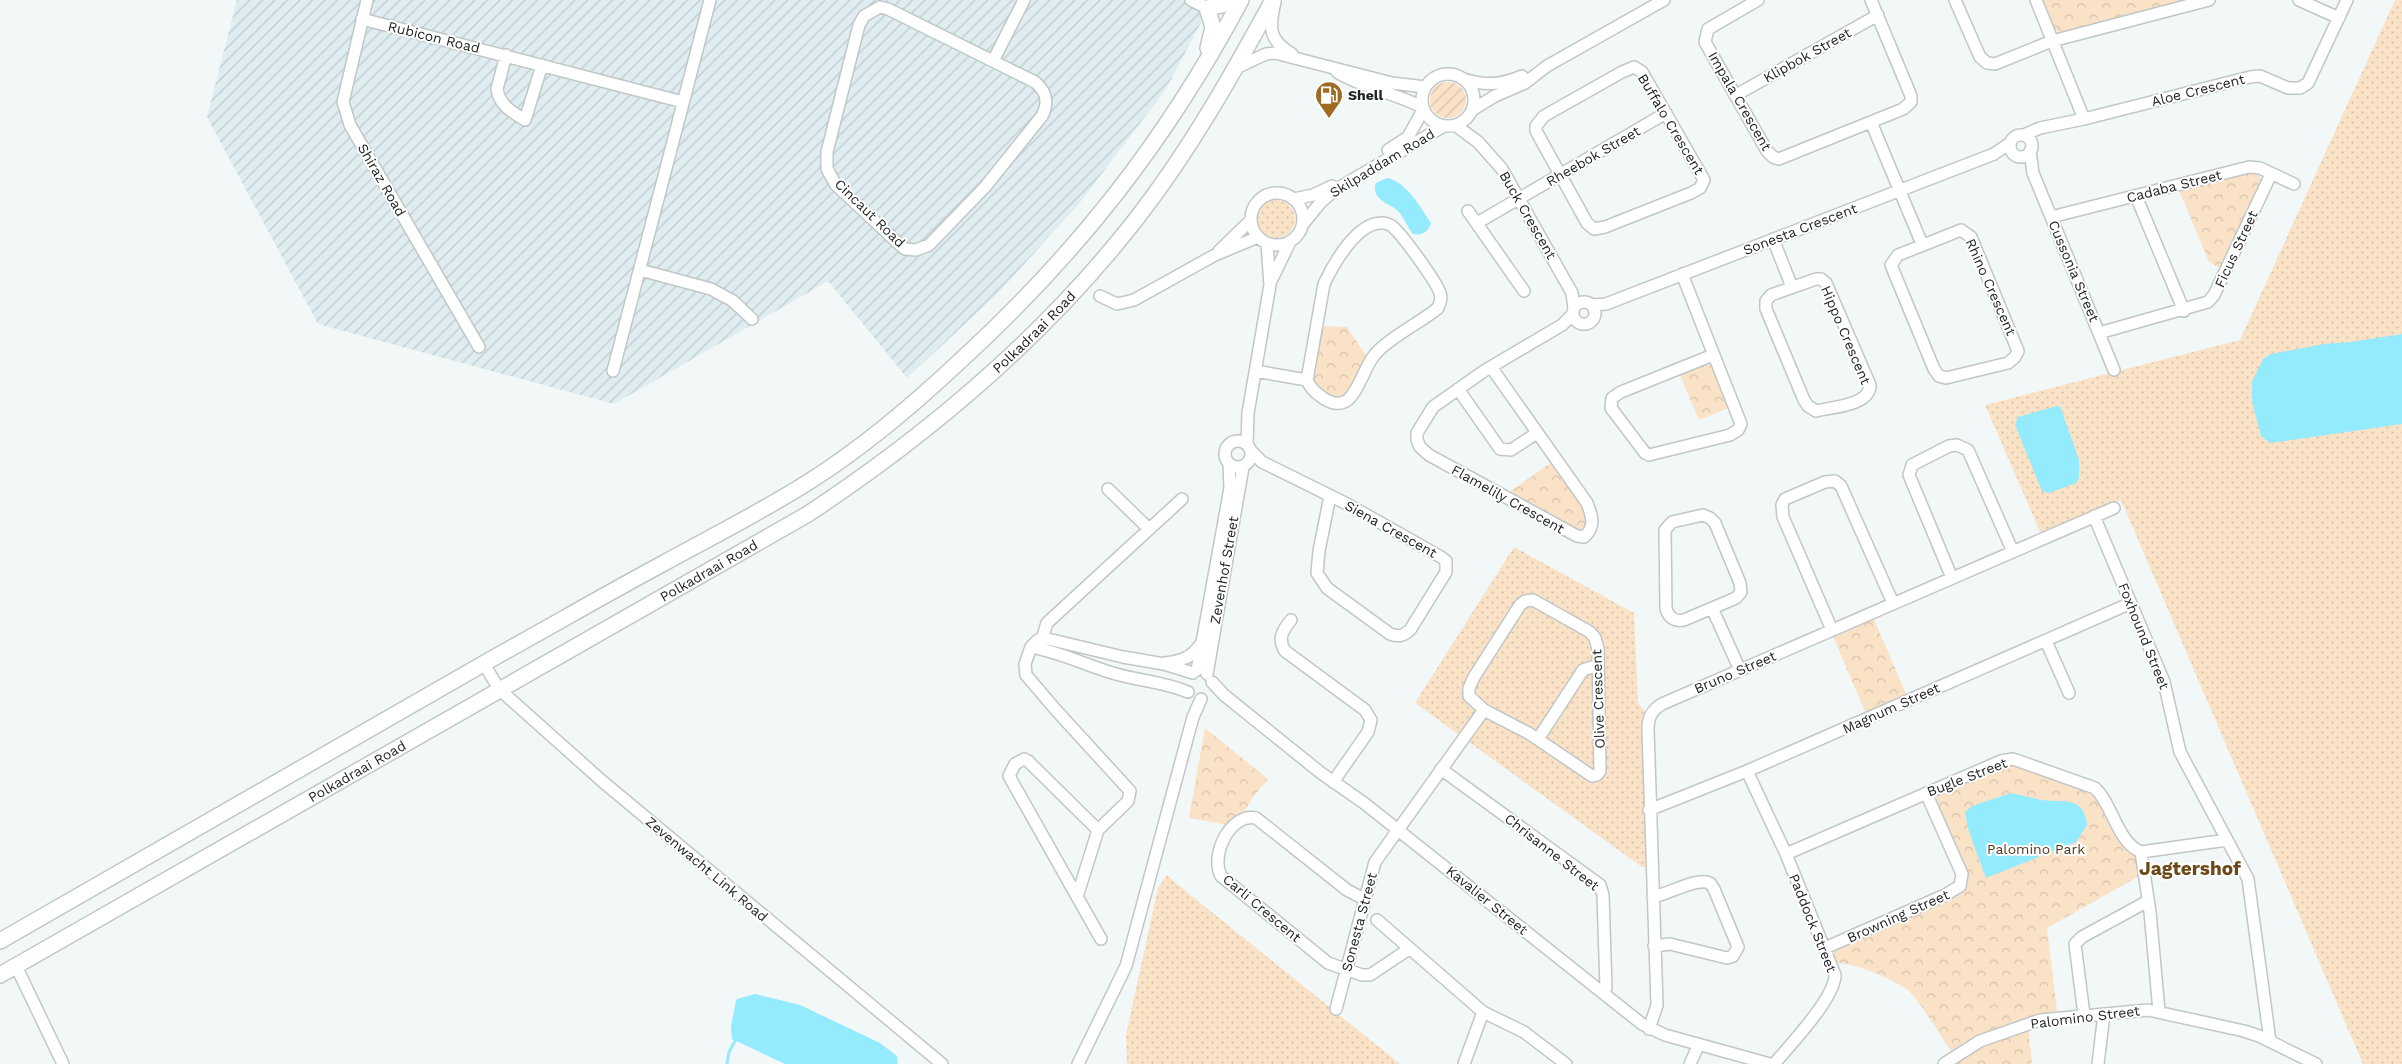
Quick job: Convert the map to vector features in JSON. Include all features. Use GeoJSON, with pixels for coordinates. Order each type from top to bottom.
{"type":"FeatureCollection","features":[{"type":"Feature","properties":{"kind":"main road"},"geometry":{"type":"LineString","coordinates":[[1178,109],[1188,83],[1212,38],[1213,27],[1207,8],[1222,5],[1229,0]]}},
{"type":"Feature","properties":{"kind":"main road","name":"Polkadraai Road"},"geometry":{"type":"LineString","coordinates":[[0,941],[484,664],[787,495],[896,420],[993,332],[1056,267],[1130,178],[1178,109],[1242,0]]}},
{"type":"Feature","properties":{"kind":"main road","name":"Polkadraai Road"},"geometry":{"type":"LineString","coordinates":[[0,975],[808,514],[884,463],[927,430],[1017,351],[1106,257],[1172,171],[1236,68],[1274,0]]}},
{"type":"Feature","properties":{"kind":"street","name":"Shiraz Road"},"geometry":{"type":"LineString","coordinates":[[367,0],[345,87],[343,102],[345,113],[479,347]]}},
{"type":"Feature","properties":{"kind":"street"},"geometry":{"type":"LineString","coordinates":[[613,372],[710,0]]}},
{"type":"Feature","properties":{"kind":"street"},"geometry":{"type":"LineString","coordinates":[[993,61],[1024,0]]}},
{"type":"Feature","properties":{"kind":"street"},"geometry":{"type":"LineString","coordinates":[[1191,0],[1207,8]]}},
{"type":"Feature","properties":{"kind":"street"},"geometry":{"type":"LineString","coordinates":[[1274,0],[1271,22],[1274,38],[1281,47],[1301,59]]}},
{"type":"Feature","properties":{"kind":"street"},"geometry":{"type":"LineString","coordinates":[[1449,125],[1495,96],[1525,82],[1547,66],[1664,0]]}},
{"type":"Feature","properties":{"kind":"street","name":"Impala Crescent"},"geometry":{"type":"LineString","coordinates":[[1758,0],[1712,26],[1705,33],[1705,42],[1767,151],[1776,158],[1813,146],[1903,110],[1912,100],[1871,0]]}},
{"type":"Feature","properties":{"kind":"street"},"geometry":{"type":"LineString","coordinates":[[1955,0],[1978,54],[1987,63],[1999,63],[2052,41],[2209,0]]}},
{"type":"Feature","properties":{"kind":"street"},"geometry":{"type":"LineString","coordinates":[[2036,0],[2084,120]]}},
{"type":"Feature","properties":{"kind":"street"},"geometry":{"type":"LineString","coordinates":[[2299,0],[2339,18]]}},
{"type":"Feature","properties":{"kind":"street","name":"Aloe Crescent"},"geometry":{"type":"LineString","coordinates":[[2021,147],[2040,128],[2046,129],[2084,120],[2250,77],[2260,76],[2288,88],[2300,88],[2311,78],[2347,0]]}},
{"type":"Feature","properties":{"kind":"street","name":"Cincaut Road"},"geometry":{"type":"LineString","coordinates":[[888,9],[993,61],[1041,87],[1046,94],[1047,106],[1042,116],[985,187],[929,245],[916,250],[905,249],[836,185],[827,169],[827,152],[859,25],[864,16],[872,10],[888,9]]}},
{"type":"Feature","properties":{"kind":"street","name":"Klipbok Street"},"geometry":{"type":"LineString","coordinates":[[1736,95],[1878,15]]}},
{"type":"Feature","properties":{"kind":"street","name":"Rubicon Road"},"geometry":{"type":"LineString","coordinates":[[362,20],[506,55],[683,102]]}},
{"type":"Feature","properties":{"kind":"street"},"geometry":{"type":"LineString","coordinates":[[1236,68],[1266,54],[1275,53],[1301,59],[1333,70],[1350,80],[1402,96],[1423,108]]}},
{"type":"Feature","properties":{"kind":"street"},"geometry":{"type":"LineString","coordinates":[[506,55],[497,89],[498,94],[506,108],[525,120],[542,65]]}},
{"type":"Feature","properties":{"kind":"street"},"geometry":{"type":"LineString","coordinates":[[1478,142],[1449,125],[1428,117],[1423,108],[1422,99],[1425,87],[1434,78],[1451,74],[1482,84],[1506,83],[1547,66]]}},
{"type":"Feature","properties":{"kind":"street","name":"Buffalo Crescent"},"geometry":{"type":"LineString","coordinates":[[1634,67],[1642,72],[1704,180],[1696,191],[1605,227],[1594,229],[1587,223],[1560,174],[1536,131],[1537,123],[1544,116],[1634,67]]}},
{"type":"Feature","properties":{"kind":"street"},"geometry":{"type":"LineString","coordinates":[[1333,70],[1354,72],[1392,83],[1425,87]]}},
{"type":"Feature","properties":{"kind":"street"},"geometry":{"type":"LineString","coordinates":[[1462,78],[1471,89],[1473,96],[1470,113],[1471,127],[1478,142]]}},
{"type":"Feature","properties":{"kind":"street","name":"Skilpaddam Road"},"geometry":{"type":"LineString","coordinates":[[1294,199],[1323,191],[1398,144],[1412,131],[1423,108]]}},
{"type":"Feature","properties":{"kind":"street","name":"Rheebok Street"},"geometry":{"type":"LineString","coordinates":[[1477,223],[1666,113]]}},
{"type":"Feature","properties":{"kind":"street"},"geometry":{"type":"LineString","coordinates":[[1871,122],[1898,191],[1922,244]]}},
{"type":"Feature","properties":{"kind":"street","name":"Skilpaddam Road"},"geometry":{"type":"LineString","coordinates":[[1303,224],[1321,202],[1342,185],[1449,125]]}},
{"type":"Feature","properties":{"kind":"street","name":"Buck Crescent"},"geometry":{"type":"LineString","coordinates":[[1478,142],[1502,169],[1519,198],[1572,293],[1575,315]]}},
{"type":"Feature","properties":{"kind":"street","name":"Sonesta Crescent"},"geometry":{"type":"LineString","coordinates":[[1590,307],[1606,304],[1994,154],[2021,147]]}},
{"type":"Feature","properties":{"kind":"street","name":"Cussonia Street"},"geometry":{"type":"LineString","coordinates":[[2021,147],[2114,370]]}},
{"type":"Feature","properties":{"kind":"street","name":"Cadaba Street"},"geometry":{"type":"LineString","coordinates":[[2051,217],[2249,167],[2294,184]]}},
{"type":"Feature","properties":{"kind":"street","name":"Ficus Street"},"geometry":{"type":"LineString","coordinates":[[2100,333],[2204,305],[2212,299],[2271,174]]}},
{"type":"Feature","properties":{"kind":"street"},"geometry":{"type":"LineString","coordinates":[[1214,256],[1250,221],[1253,207],[1259,199],[1267,194],[1282,193],[1294,199],[1302,210],[1303,224],[1299,232],[1290,242],[1276,245],[1262,240],[1250,221]]}},
{"type":"Feature","properties":{"kind":"street"},"geometry":{"type":"LineString","coordinates":[[2136,196],[2184,311]]}},
{"type":"Feature","properties":{"kind":"street"},"geometry":{"type":"LineString","coordinates":[[1468,210],[1524,291]]}},
{"type":"Feature","properties":{"kind":"street"},"geometry":{"type":"LineString","coordinates":[[1255,371],[1306,380],[1319,395],[1338,403],[1345,402],[1353,393],[1377,352],[1438,308],[1441,299],[1437,286],[1406,243],[1390,225],[1381,222],[1373,224],[1355,236],[1331,270],[1324,284],[1306,380]]}},
{"type":"Feature","properties":{"kind":"street","name":"Rhino Crescent"},"geometry":{"type":"LineString","coordinates":[[1961,230],[1971,237],[2017,347],[2017,354],[2012,360],[1952,378],[1940,376],[1934,369],[1891,268],[1894,257],[1922,244],[1961,230]]}},
{"type":"Feature","properties":{"kind":"street"},"geometry":{"type":"LineString","coordinates":[[1773,239],[1792,287]]}},
{"type":"Feature","properties":{"kind":"street"},"geometry":{"type":"LineString","coordinates":[[1100,296],[1117,304],[1134,300],[1214,256],[1262,240]]}},
{"type":"Feature","properties":{"kind":"street","name":"Zevenhof Street"},"geometry":{"type":"LineString","coordinates":[[1262,240],[1270,285]]}},
{"type":"Feature","properties":{"kind":"street","name":"Zevenhof Street"},"geometry":{"type":"LineString","coordinates":[[1199,685],[1246,465],[1249,447],[1248,414],[1270,285],[1290,242]]}},
{"type":"Feature","properties":{"kind":"street"},"geometry":{"type":"LineString","coordinates":[[640,270],[711,289],[733,301],[752,319]]}},
{"type":"Feature","properties":{"kind":"street"},"geometry":{"type":"LineString","coordinates":[[1682,274],[1741,421],[1740,428],[1730,435],[1649,455],[1644,453],[1611,408],[1612,398],[1621,392],[1713,355]]}},
{"type":"Feature","properties":{"kind":"street","name":"Hippo Crescent"},"geometry":{"type":"LineString","coordinates":[[1816,279],[1821,279],[1826,283],[1870,385],[1866,397],[1857,401],[1816,410],[1808,406],[1766,309],[1766,301],[1771,296],[1792,287],[1816,279]]}},
{"type":"Feature","properties":{"kind":"street","name":"Buck Crescent"},"geometry":{"type":"LineString","coordinates":[[1572,293],[1590,307]]}},
{"type":"Feature","properties":{"kind":"street"},"geometry":{"type":"LineString","coordinates":[[1491,367],[1562,325],[1575,315],[1578,304],[1590,307],[1592,320],[1587,324],[1575,315]]}},
{"type":"Feature","properties":{"kind":"street","name":"Flamelily Crescent"},"geometry":{"type":"LineString","coordinates":[[1491,367],[1587,503],[1592,525],[1590,532],[1584,537],[1577,536],[1423,451],[1417,440],[1417,433],[1427,414],[1436,404],[1491,367]]}},
{"type":"Feature","properties":{"kind":"street"},"geometry":{"type":"LineString","coordinates":[[1458,389],[1500,449],[1511,450],[1537,432]]}},
{"type":"Feature","properties":{"kind":"street","name":"Zevenhof Street"},"geometry":{"type":"LineString","coordinates":[[1199,685],[1202,641],[1213,571],[1230,488],[1229,464],[1225,450],[1233,441],[1248,414]]}},
{"type":"Feature","properties":{"kind":"street"},"geometry":{"type":"LineString","coordinates":[[1233,441],[1249,447]]}},
{"type":"Feature","properties":{"kind":"street"},"geometry":{"type":"LineString","coordinates":[[1952,578],[1909,475],[1912,465],[1949,446],[1956,445],[1968,450],[2013,552]]}},
{"type":"Feature","properties":{"kind":"street","name":"Siena Crescent"},"geometry":{"type":"LineString","coordinates":[[1249,447],[1262,462],[1330,496],[1441,556],[1446,561],[1446,572],[1410,630],[1404,635],[1390,634],[1322,582],[1316,564],[1330,496]]}},
{"type":"Feature","properties":{"kind":"street"},"geometry":{"type":"LineString","coordinates":[[1229,464],[1246,465],[1262,462]]}},
{"type":"Feature","properties":{"kind":"street"},"geometry":{"type":"LineString","coordinates":[[1832,630],[1783,517],[1781,509],[1785,499],[1825,482],[1835,481],[1841,486],[1893,603]]}},
{"type":"Feature","properties":{"kind":"street"},"geometry":{"type":"LineString","coordinates":[[1108,489],[1148,528]]}},
{"type":"Feature","properties":{"kind":"street"},"geometry":{"type":"LineString","coordinates":[[1078,897],[1098,830],[1128,801],[1130,791],[1054,709],[1026,675],[1025,664],[1032,647],[1042,639],[1047,623],[1148,528],[1182,499]]}},
{"type":"Feature","properties":{"kind":"street","name":"Bruno Street"},"geometry":{"type":"LineString","coordinates":[[1650,1029],[1657,1006],[1648,729],[1652,712],[1662,704],[2114,508]]}},
{"type":"Feature","properties":{"kind":"street"},"geometry":{"type":"LineString","coordinates":[[1703,515],[1710,518],[1714,523],[1741,589],[1736,598],[1712,608],[1681,621],[1674,620],[1667,612],[1664,534],[1666,527],[1672,522],[1703,515]]}},
{"type":"Feature","properties":{"kind":"street","name":"Foxhound Street"},"geometry":{"type":"LineString","coordinates":[[2094,516],[2164,682],[2180,752],[2245,871],[2250,886],[2270,1041]]}},
{"type":"Feature","properties":{"kind":"street","name":"Olive Crescent"},"geometry":{"type":"LineString","coordinates":[[1525,600],[1533,600],[1590,632],[1595,638],[1598,664],[1600,771],[1597,775],[1592,776],[1538,739],[1484,710],[1469,696],[1469,688],[1479,669],[1525,600]]}},
{"type":"Feature","properties":{"kind":"street","name":"Magnum Street"},"geometry":{"type":"LineString","coordinates":[[1650,810],[1747,771],[2131,603]]}},
{"type":"Feature","properties":{"kind":"street"},"geometry":{"type":"LineString","coordinates":[[1712,608],[1740,670]]}},
{"type":"Feature","properties":{"kind":"street"},"geometry":{"type":"LineString","coordinates":[[1291,620],[1281,635],[1284,651],[1365,710],[1371,720],[1368,732],[1333,782]]}},
{"type":"Feature","properties":{"kind":"street"},"geometry":{"type":"LineString","coordinates":[[1042,639],[1164,664],[1199,685]]}},
{"type":"Feature","properties":{"kind":"street"},"geometry":{"type":"LineString","coordinates":[[1164,664],[1182,661],[1191,656],[1202,641]]}},
{"type":"Feature","properties":{"kind":"street"},"geometry":{"type":"LineString","coordinates":[[2046,641],[2069,694]]}},
{"type":"Feature","properties":{"kind":"street"},"geometry":{"type":"LineString","coordinates":[[1032,647],[1067,656],[1118,675],[1169,684],[1199,685]]}},
{"type":"Feature","properties":{"kind":"street","name":"Zevenwacht Link Road"},"geometry":{"type":"LineString","coordinates":[[484,664],[500,689],[602,781],[942,1064]]}},
{"type":"Feature","properties":{"kind":"street"},"geometry":{"type":"LineString","coordinates":[[1538,739],[1583,670],[1598,664]]}},
{"type":"Feature","properties":{"kind":"street"},"geometry":{"type":"LineString","coordinates":[[1078,1064],[1126,966],[1193,717],[1199,685]]}},
{"type":"Feature","properties":{"kind":"street","name":"Kavalier Street"},"geometry":{"type":"LineString","coordinates":[[1199,685],[1224,695],[1333,782],[1398,829],[1650,1029],[1770,1064]]}},
{"type":"Feature","properties":{"kind":"street","name":"Sonesta Street"},"geometry":{"type":"LineString","coordinates":[[1336,1009],[1375,862],[1484,710]]}},
{"type":"Feature","properties":{"kind":"street"},"geometry":{"type":"LineString","coordinates":[[1098,830],[1028,761],[1024,759],[1015,764],[1010,776],[1101,939]]}},
{"type":"Feature","properties":{"kind":"street","name":"Bugle Street"},"geometry":{"type":"LineString","coordinates":[[1786,854],[2001,761],[2019,761],[2095,788],[2102,795],[2129,844],[2141,852]]}},
{"type":"Feature","properties":{"kind":"street","name":"Chrisanne Street"},"geometry":{"type":"LineString","coordinates":[[1441,769],[1600,885],[1603,895],[1606,979],[1606,988],[1603,993]]}},
{"type":"Feature","properties":{"kind":"street","name":"Paddock Street"},"geometry":{"type":"LineString","coordinates":[[1747,771],[1786,854],[1835,975],[1833,988],[1774,1064]]}},
{"type":"Feature","properties":{"kind":"street","name":"Browning Street"},"geometry":{"type":"LineString","coordinates":[[1825,948],[1945,896],[1960,886],[1962,874],[1926,793]]}},
{"type":"Feature","properties":{"kind":"street","name":"Carli Crescent"},"geometry":{"type":"LineString","coordinates":[[1364,899],[1347,890],[1256,818],[1245,819],[1222,839],[1218,865],[1223,878],[1328,963],[1362,975],[1370,974],[1409,949]]}},
{"type":"Feature","properties":{"kind":"street"},"geometry":{"type":"LineString","coordinates":[[2159,1011],[2141,852],[2227,840]]}},
{"type":"Feature","properties":{"kind":"street"},"geometry":{"type":"LineString","coordinates":[[1653,897],[1667,895],[1698,881],[1710,883],[1738,948],[1736,953],[1727,958],[1670,944],[1654,946]]}},
{"type":"Feature","properties":{"kind":"street"},"geometry":{"type":"LineString","coordinates":[[2084,1015],[2076,944],[2082,937],[2148,901]]}},
{"type":"Feature","properties":{"kind":"street"},"geometry":{"type":"LineString","coordinates":[[1377,920],[1483,1012],[1524,1032],[1566,1064]]}},
{"type":"Feature","properties":{"kind":"street"},"geometry":{"type":"LineString","coordinates":[[16,966],[63,1064]]}},
{"type":"Feature","properties":{"kind":"street","name":"Palomino Street"},"geometry":{"type":"LineString","coordinates":[[1944,1064],[1980,1041],[2015,1027],[2040,1020],[2129,1010],[2159,1011],[2244,1031],[2270,1041],[2316,1064]]}},
{"type":"Feature","properties":{"kind":"street"},"geometry":{"type":"LineString","coordinates":[[1464,1064],[1483,1012]]}},
{"type":"Feature","properties":{"kind":"street"},"geometry":{"type":"LineString","coordinates":[[2098,1064],[2104,1014]]}},
{"type":"Feature","properties":{"kind":"street"},"geometry":{"type":"LineString","coordinates":[[1690,1064],[1698,1044]]}},
{"type":"Feature","properties":{"kind":"shaded area"},"geometry":{"type":"Polygon","coordinates":[[[237,0],[1213,0],[1166,89],[1078,205],[996,295],[907,378],[828,281],[614,404],[318,324],[207,117],[237,0]]]}},
{"type":"Feature","properties":{"kind":"green space"},"geometry":{"type":"Polygon","coordinates":[[[2040,0],[2191,0],[2062,33],[2053,29],[2040,0]]]}},
{"type":"Feature","properties":{"kind":"green space"},"geometry":{"type":"Polygon","coordinates":[[[2395,0],[2402,0],[2402,1064],[2363,1064],[2121,500],[2041,534],[1985,405],[2240,340],[2395,0]]]}},
{"type":"Feature","properties":{"kind":"green space"},"geometry":{"type":"Polygon","coordinates":[[[1448,82],[1455,83],[1461,87],[1465,93],[1465,107],[1461,113],[1455,117],[1448,118],[1441,117],[1435,113],[1431,107],[1430,100],[1431,93],[1435,87],[1441,83],[1448,82]]]}},
{"type":"Feature","properties":{"kind":"green space"},"geometry":{"type":"Polygon","coordinates":[[[2249,170],[2260,176],[2261,185],[2222,269],[2209,262],[2178,188],[2249,170]]]}},
{"type":"Feature","properties":{"kind":"green space"},"geometry":{"type":"Polygon","coordinates":[[[1276,200],[1290,205],[1295,219],[1290,233],[1276,238],[1262,233],[1257,219],[1262,205],[1276,200]]]}},
{"type":"Feature","properties":{"kind":"green space"},"geometry":{"type":"Polygon","coordinates":[[[1321,326],[1347,327],[1367,357],[1344,397],[1336,399],[1318,389],[1312,378],[1321,326]]]}},
{"type":"Feature","properties":{"kind":"green space"},"geometry":{"type":"Polygon","coordinates":[[[1706,364],[1713,367],[1731,407],[1699,420],[1679,373],[1706,364]]]}},
{"type":"Feature","properties":{"kind":"green space"},"geometry":{"type":"Polygon","coordinates":[[[1552,462],[1571,487],[1584,510],[1586,520],[1584,527],[1577,531],[1508,493],[1552,462]]]}},
{"type":"Feature","properties":{"kind":"green space"},"geometry":{"type":"Polygon","coordinates":[[[1514,547],[1634,613],[1638,703],[1646,713],[1642,725],[1648,867],[1642,867],[1415,703],[1514,547]]]}},
{"type":"Feature","properties":{"kind":"green space"},"geometry":{"type":"Polygon","coordinates":[[[1873,617],[1907,696],[1866,714],[1832,634],[1873,617]]]}},
{"type":"Feature","properties":{"kind":"green space"},"geometry":{"type":"Polygon","coordinates":[[[1205,728],[1268,779],[1253,797],[1244,812],[1228,825],[1189,818],[1205,728]]]}},
{"type":"Feature","properties":{"kind":"green space","name":"Palomino Park"},"geometry":{"type":"Polygon","coordinates":[[[2012,764],[2094,792],[2128,848],[2137,857],[2141,875],[2047,928],[2057,1011],[2029,1017],[2002,1026],[1976,1037],[1951,1051],[1922,1007],[1906,988],[1864,969],[1836,963],[1834,953],[1837,948],[1963,889],[1935,800],[1939,793],[2000,766],[2012,764]]]}},
{"type":"Feature","properties":{"kind":"green space"},"geometry":{"type":"Polygon","coordinates":[[[1167,875],[1400,1064],[1127,1064],[1126,1035],[1158,888],[1167,875]]]}},
{"type":"Feature","properties":{"kind":"green space"},"geometry":{"type":"Polygon","coordinates":[[[2028,1028],[2032,1064],[1952,1064],[1975,1049],[2028,1028]]]}},
{"type":"Feature","properties":{"kind":"water"},"geometry":{"type":"Polygon","coordinates":[[[1387,178],[1401,184],[1407,190],[1431,223],[1424,233],[1413,234],[1400,213],[1376,194],[1376,183],[1387,178]]]}},
{"type":"Feature","properties":{"kind":"water"},"geometry":{"type":"Polygon","coordinates":[[[2402,334],[2402,424],[2270,443],[2261,436],[2252,402],[2252,382],[2263,359],[2271,354],[2324,344],[2402,334]]]}},
{"type":"Feature","properties":{"kind":"water"},"geometry":{"type":"Polygon","coordinates":[[[2060,406],[2079,460],[2079,478],[2076,483],[2049,493],[2042,491],[2015,425],[2018,417],[2060,406]]]}},
{"type":"Feature","properties":{"kind":"water"},"geometry":{"type":"Polygon","coordinates":[[[2011,793],[2042,800],[2071,802],[2082,809],[2087,825],[2076,842],[1986,878],[1968,829],[1965,812],[1972,806],[2011,793]]]}},
{"type":"Feature","properties":{"kind":"water"},"geometry":{"type":"Polygon","coordinates":[[[755,994],[800,1005],[880,1043],[897,1056],[898,1064],[785,1064],[732,1039],[731,1026],[737,999],[755,994]]]}},
{"type":"Feature","properties":{"kind":"waterway"},"geometry":{"type":"LineString","coordinates":[[727,1064],[729,1052],[735,1041]]}},
{"type":"Feature","properties":{"kind":"place","name":"Shell"},"geometry":{"type":"Point","coordinates":[1329,119]}},
{"type":"Feature","properties":{"kind":"district","name":"Jagtershof"},"geometry":{"type":"Point","coordinates":[2190,868]}}]}
